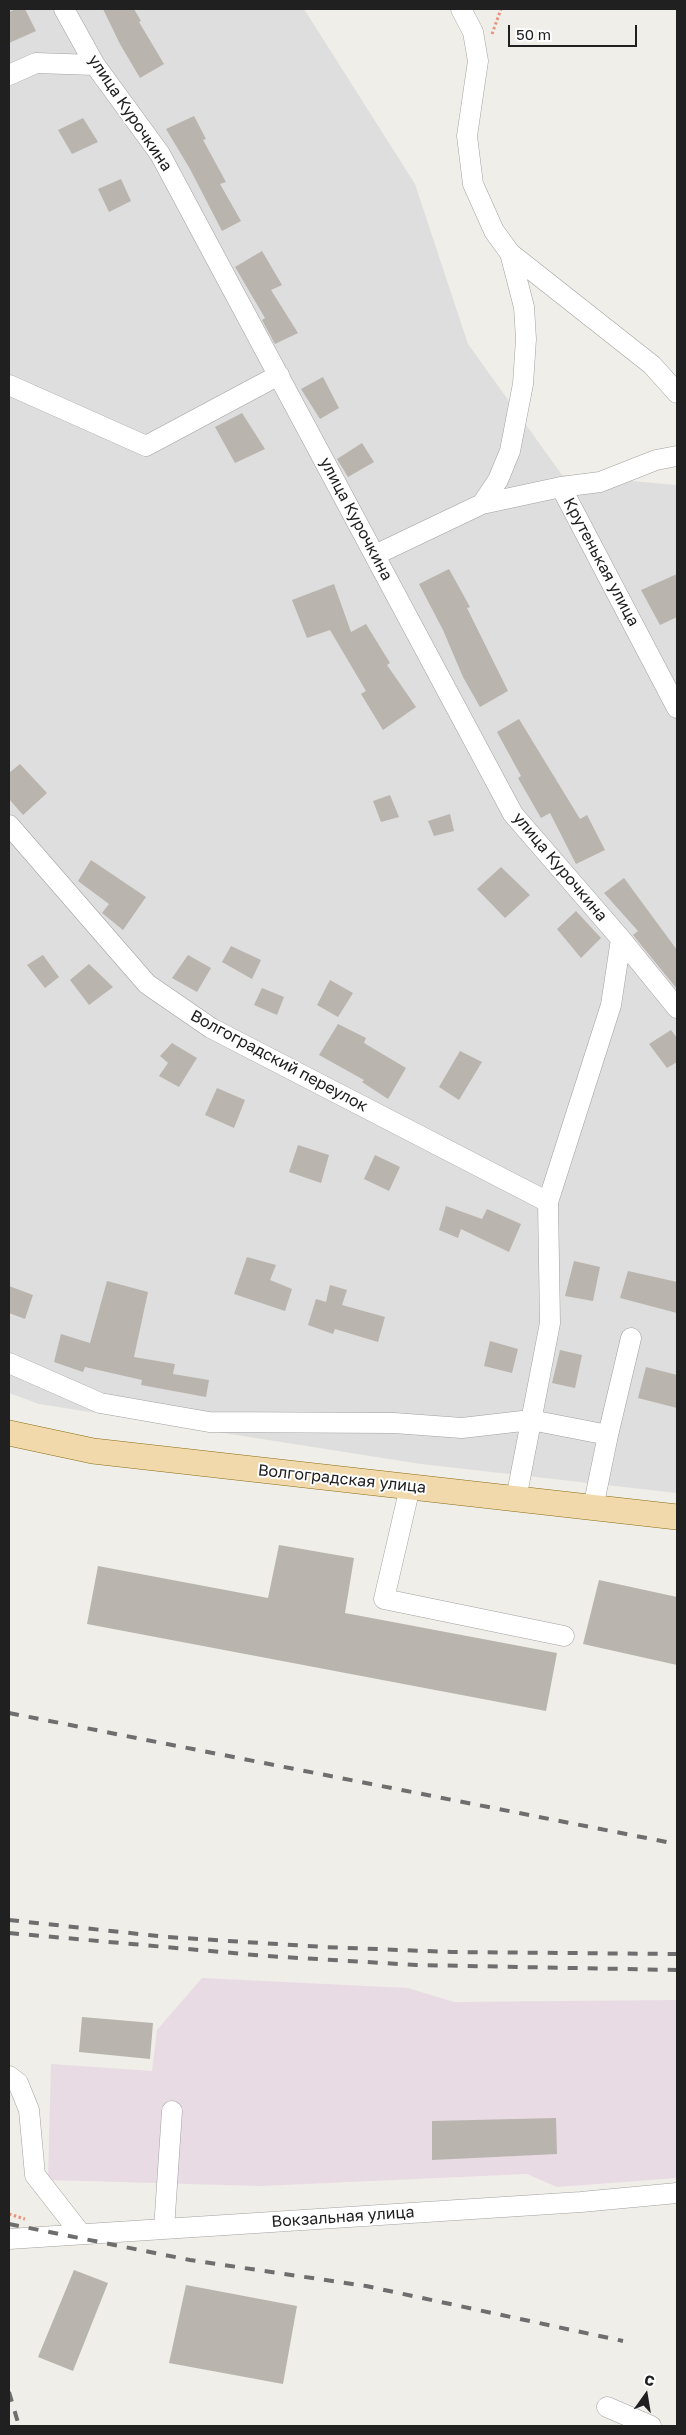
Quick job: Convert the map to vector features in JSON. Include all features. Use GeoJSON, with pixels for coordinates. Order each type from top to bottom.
{"type":"FeatureCollection","features":[{"type":"Feature","properties":{"kind":"main road","name":"Волгоградская улица"},"geometry":{"type":"LineString","coordinates":[[9,1433],[93,1451],[677,1517]]}},
{"type":"Feature","properties":{"kind":"street","name":"улица Курочкина"},"geometry":{"type":"LineString","coordinates":[[64,9],[95,65],[160,154],[513,814],[621,939],[677,1008]]}},
{"type":"Feature","properties":{"kind":"street"},"geometry":{"type":"LineString","coordinates":[[461,9],[473,32],[478,61],[467,136],[473,184],[494,231],[510,253],[652,365],[677,393]]}},
{"type":"Feature","properties":{"kind":"street"},"geometry":{"type":"LineString","coordinates":[[9,75],[36,63],[95,65]]}},
{"type":"Feature","properties":{"kind":"street"},"geometry":{"type":"LineString","coordinates":[[482,504],[498,480],[510,452],[523,384],[526,339],[524,307],[510,253]]}},
{"type":"Feature","properties":{"kind":"street"},"geometry":{"type":"LineString","coordinates":[[9,385],[146,446],[279,375]]}},
{"type":"Feature","properties":{"kind":"street"},"geometry":{"type":"LineString","coordinates":[[561,486],[600,482],[656,460],[677,456]]}},
{"type":"Feature","properties":{"kind":"street","name":"Крутенькая улица"},"geometry":{"type":"LineString","coordinates":[[375,555],[482,504],[561,486],[677,708]]}},
{"type":"Feature","properties":{"kind":"street","name":"Волгоградский переулок"},"geometry":{"type":"LineString","coordinates":[[9,825],[147,984],[211,1028],[548,1202]]}},
{"type":"Feature","properties":{"kind":"street"},"geometry":{"type":"LineString","coordinates":[[516,1499],[550,1323],[548,1202],[611,1005],[621,939]]}},
{"type":"Feature","properties":{"kind":"street"},"geometry":{"type":"LineString","coordinates":[[594,1508],[608,1434],[631,1338]]}},
{"type":"Feature","properties":{"kind":"street"},"geometry":{"type":"LineString","coordinates":[[9,1363],[100,1403],[209,1422],[394,1423],[462,1428],[531,1420],[608,1434]]}},
{"type":"Feature","properties":{"kind":"street"},"geometry":{"type":"LineString","coordinates":[[410,1487],[384,1599],[564,1636]]}},
{"type":"Feature","properties":{"kind":"street"},"geometry":{"type":"LineString","coordinates":[[9,2076],[18,2083],[29,2110],[35,2176],[81,2234]]}},
{"type":"Feature","properties":{"kind":"street"},"geometry":{"type":"LineString","coordinates":[[164,2229],[172,2111]]}},
{"type":"Feature","properties":{"kind":"street","name":"Вокзальная улица"},"geometry":{"type":"LineString","coordinates":[[9,2239],[581,2202],[677,2193]]}},
{"type":"Feature","properties":{"kind":"street"},"geometry":{"type":"LineString","coordinates":[[607,2407],[651,2426]]}},
{"type":"Feature","properties":{"kind":"shaded area"},"geometry":{"type":"Polygon","coordinates":[[[9,9],[304,9],[415,184],[468,344],[562,475],[677,485],[677,1493],[421,1464],[39,1404],[9,1393],[9,9]]]}},
{"type":"Feature","properties":{"kind":"shaded area"},"geometry":{"type":"Polygon","coordinates":[[[202,1978],[408,1988],[454,2002],[677,2000],[677,2178],[557,2187],[527,2174],[261,2186],[48,2180],[51,2064],[152,2071],[157,2030],[202,1978]]]}},
{"type":"Feature","properties":{"kind":"building"},"geometry":{"type":"Polygon","coordinates":[[[16,9],[25,9],[36,31],[9,43],[9,12],[16,9]]]}},
{"type":"Feature","properties":{"kind":"building"},"geometry":{"type":"Polygon","coordinates":[[[103,9],[134,9],[141,21],[139,22],[164,64],[140,78],[120,44],[103,9]]]}},
{"type":"Feature","properties":{"kind":"building"},"geometry":{"type":"Polygon","coordinates":[[[194,116],[206,139],[203,140],[226,182],[220,184],[241,221],[222,231],[190,169],[166,129],[194,116]]]}},
{"type":"Feature","properties":{"kind":"building"},"geometry":{"type":"Polygon","coordinates":[[[83,118],[98,142],[72,154],[58,130],[83,118]]]}},
{"type":"Feature","properties":{"kind":"building"},"geometry":{"type":"Polygon","coordinates":[[[121,179],[131,201],[109,212],[98,189],[121,179]]]}},
{"type":"Feature","properties":{"kind":"building"},"geometry":{"type":"Polygon","coordinates":[[[262,251],[282,285],[271,290],[298,333],[275,344],[262,320],[265,318],[235,267],[262,251]]]}},
{"type":"Feature","properties":{"kind":"building"},"geometry":{"type":"Polygon","coordinates":[[[323,377],[339,408],[320,419],[301,389],[323,377]]]}},
{"type":"Feature","properties":{"kind":"building"},"geometry":{"type":"Polygon","coordinates":[[[242,413],[265,449],[235,463],[215,427],[242,413]]]}},
{"type":"Feature","properties":{"kind":"building"},"geometry":{"type":"Polygon","coordinates":[[[362,443],[374,462],[348,477],[337,459],[362,443]]]}},
{"type":"Feature","properties":{"kind":"building"},"geometry":{"type":"Polygon","coordinates":[[[449,569],[470,607],[467,608],[508,691],[480,707],[463,677],[443,630],[419,584],[449,569]]]}},
{"type":"Feature","properties":{"kind":"building"},"geometry":{"type":"Polygon","coordinates":[[[677,574],[677,617],[660,625],[641,590],[677,574]]]}},
{"type":"Feature","properties":{"kind":"building"},"geometry":{"type":"Polygon","coordinates":[[[334,584],[351,632],[366,624],[390,663],[387,665],[416,707],[383,730],[361,694],[366,691],[330,630],[307,638],[292,600],[334,584]]]}},
{"type":"Feature","properties":{"kind":"building"},"geometry":{"type":"Polygon","coordinates":[[[519,719],[580,819],[587,815],[605,850],[576,864],[550,813],[541,818],[518,778],[521,776],[497,732],[519,719]]]}},
{"type":"Feature","properties":{"kind":"building"},"geometry":{"type":"Polygon","coordinates":[[[20,764],[47,793],[23,815],[9,799],[9,773],[20,764]]]}},
{"type":"Feature","properties":{"kind":"building"},"geometry":{"type":"Polygon","coordinates":[[[390,795],[399,817],[381,822],[373,801],[390,795]]]}},
{"type":"Feature","properties":{"kind":"building"},"geometry":{"type":"Polygon","coordinates":[[[450,814],[454,831],[434,836],[428,821],[450,814]]]}},
{"type":"Feature","properties":{"kind":"building"},"geometry":{"type":"Polygon","coordinates":[[[91,860],[146,897],[123,930],[102,913],[109,904],[78,881],[91,860]]]}},
{"type":"Feature","properties":{"kind":"building"},"geometry":{"type":"Polygon","coordinates":[[[501,867],[530,895],[505,918],[477,889],[501,867]]]}},
{"type":"Feature","properties":{"kind":"building"},"geometry":{"type":"Polygon","coordinates":[[[624,878],[677,950],[677,989],[633,935],[638,931],[604,893],[624,878]]]}},
{"type":"Feature","properties":{"kind":"building"},"geometry":{"type":"Polygon","coordinates":[[[576,911],[601,938],[581,958],[557,929],[576,911]]]}},
{"type":"Feature","properties":{"kind":"building"},"geometry":{"type":"Polygon","coordinates":[[[231,946],[261,960],[252,979],[222,962],[231,946]]]}},
{"type":"Feature","properties":{"kind":"building"},"geometry":{"type":"Polygon","coordinates":[[[43,955],[59,977],[45,988],[27,965],[43,955]]]}},
{"type":"Feature","properties":{"kind":"building"},"geometry":{"type":"Polygon","coordinates":[[[188,955],[211,968],[197,992],[172,978],[188,955]]]}},
{"type":"Feature","properties":{"kind":"building"},"geometry":{"type":"Polygon","coordinates":[[[89,964],[113,987],[89,1005],[70,980],[89,964]]]}},
{"type":"Feature","properties":{"kind":"building"},"geometry":{"type":"Polygon","coordinates":[[[330,980],[353,993],[338,1017],[317,1005],[330,980]]]}},
{"type":"Feature","properties":{"kind":"building"},"geometry":{"type":"Polygon","coordinates":[[[262,988],[284,997],[277,1015],[254,1005],[262,988]]]}},
{"type":"Feature","properties":{"kind":"building"},"geometry":{"type":"Polygon","coordinates":[[[338,1024],[366,1038],[364,1043],[406,1068],[388,1099],[362,1082],[364,1080],[319,1055],[338,1024]]]}},
{"type":"Feature","properties":{"kind":"building"},"geometry":{"type":"Polygon","coordinates":[[[671,1030],[677,1038],[677,1062],[667,1068],[649,1044],[671,1030]]]}},
{"type":"Feature","properties":{"kind":"building"},"geometry":{"type":"Polygon","coordinates":[[[172,1043],[197,1058],[179,1087],[159,1076],[168,1063],[160,1056],[172,1043]]]}},
{"type":"Feature","properties":{"kind":"building"},"geometry":{"type":"Polygon","coordinates":[[[460,1051],[482,1062],[459,1100],[439,1087],[460,1051]]]}},
{"type":"Feature","properties":{"kind":"building"},"geometry":{"type":"Polygon","coordinates":[[[217,1088],[245,1100],[234,1128],[205,1115],[217,1088]]]}},
{"type":"Feature","properties":{"kind":"building"},"geometry":{"type":"Polygon","coordinates":[[[298,1145],[329,1155],[321,1183],[289,1172],[298,1145]]]}},
{"type":"Feature","properties":{"kind":"building"},"geometry":{"type":"Polygon","coordinates":[[[375,1155],[400,1167],[389,1191],[364,1179],[375,1155]]]}},
{"type":"Feature","properties":{"kind":"building"},"geometry":{"type":"Polygon","coordinates":[[[446,1206],[482,1219],[487,1209],[521,1224],[509,1252],[461,1229],[458,1238],[439,1230],[446,1206]]]}},
{"type":"Feature","properties":{"kind":"building"},"geometry":{"type":"Polygon","coordinates":[[[247,1257],[276,1265],[270,1280],[292,1289],[285,1311],[234,1294],[247,1257]]]}},
{"type":"Feature","properties":{"kind":"building"},"geometry":{"type":"Polygon","coordinates":[[[574,1261],[600,1267],[593,1301],[565,1296],[574,1261]]]}},
{"type":"Feature","properties":{"kind":"building"},"geometry":{"type":"Polygon","coordinates":[[[628,1271],[677,1282],[677,1313],[620,1298],[628,1271]]]}},
{"type":"Feature","properties":{"kind":"building"},"geometry":{"type":"Polygon","coordinates":[[[107,1281],[148,1292],[134,1357],[175,1364],[173,1374],[209,1380],[206,1397],[141,1385],[142,1380],[85,1367],[83,1372],[54,1362],[61,1334],[90,1343],[107,1281]]]}},
{"type":"Feature","properties":{"kind":"building"},"geometry":{"type":"Polygon","coordinates":[[[330,1285],[347,1290],[342,1305],[385,1317],[378,1342],[335,1329],[333,1334],[308,1325],[316,1299],[326,1302],[330,1285]]]}},
{"type":"Feature","properties":{"kind":"building"},"geometry":{"type":"Polygon","coordinates":[[[9,1286],[33,1295],[25,1319],[9,1313],[9,1286]]]}},
{"type":"Feature","properties":{"kind":"building"},"geometry":{"type":"Polygon","coordinates":[[[490,1341],[518,1349],[512,1373],[484,1366],[490,1341]]]}},
{"type":"Feature","properties":{"kind":"building"},"geometry":{"type":"Polygon","coordinates":[[[560,1350],[582,1355],[575,1388],[552,1383],[560,1350]]]}},
{"type":"Feature","properties":{"kind":"building"},"geometry":{"type":"Polygon","coordinates":[[[646,1367],[677,1375],[677,1408],[638,1398],[646,1367]]]}},
{"type":"Feature","properties":{"kind":"building"},"geometry":{"type":"Polygon","coordinates":[[[279,1545],[354,1558],[345,1613],[557,1653],[546,1711],[87,1624],[98,1566],[268,1598],[279,1545]]]}},
{"type":"Feature","properties":{"kind":"building"},"geometry":{"type":"Polygon","coordinates":[[[599,1580],[677,1597],[677,1665],[583,1644],[599,1580]]]}},
{"type":"Feature","properties":{"kind":"building"},"geometry":{"type":"Polygon","coordinates":[[[82,2017],[153,2023],[150,2059],[79,2052],[82,2017]]]}},
{"type":"Feature","properties":{"kind":"building"},"geometry":{"type":"Polygon","coordinates":[[[556,2118],[557,2154],[432,2160],[432,2121],[556,2118]]]}},
{"type":"Feature","properties":{"kind":"building"},"geometry":{"type":"Polygon","coordinates":[[[74,2270],[108,2283],[73,2371],[38,2357],[74,2270]]]}},
{"type":"Feature","properties":{"kind":"building"},"geometry":{"type":"Polygon","coordinates":[[[186,2285],[297,2306],[283,2384],[169,2363],[186,2285]]]}},
{"type":"Feature","properties":{"kind":"railway"},"geometry":{"type":"LineString","coordinates":[[9,1713],[677,1844]]}},
{"type":"Feature","properties":{"kind":"railway"},"geometry":{"type":"LineString","coordinates":[[9,1920],[167,1937],[324,1947],[451,1952],[677,1954]]}},
{"type":"Feature","properties":{"kind":"railway"},"geometry":{"type":"LineString","coordinates":[[9,1933],[266,1956],[416,1965],[677,1970]]}},
{"type":"Feature","properties":{"kind":"railway"},"geometry":{"type":"LineString","coordinates":[[9,2224],[190,2260],[366,2286],[623,2341]]}},
{"type":"Feature","properties":{"kind":"railway"},"geometry":{"type":"LineString","coordinates":[[9,2392],[19,2426]]}}]}
